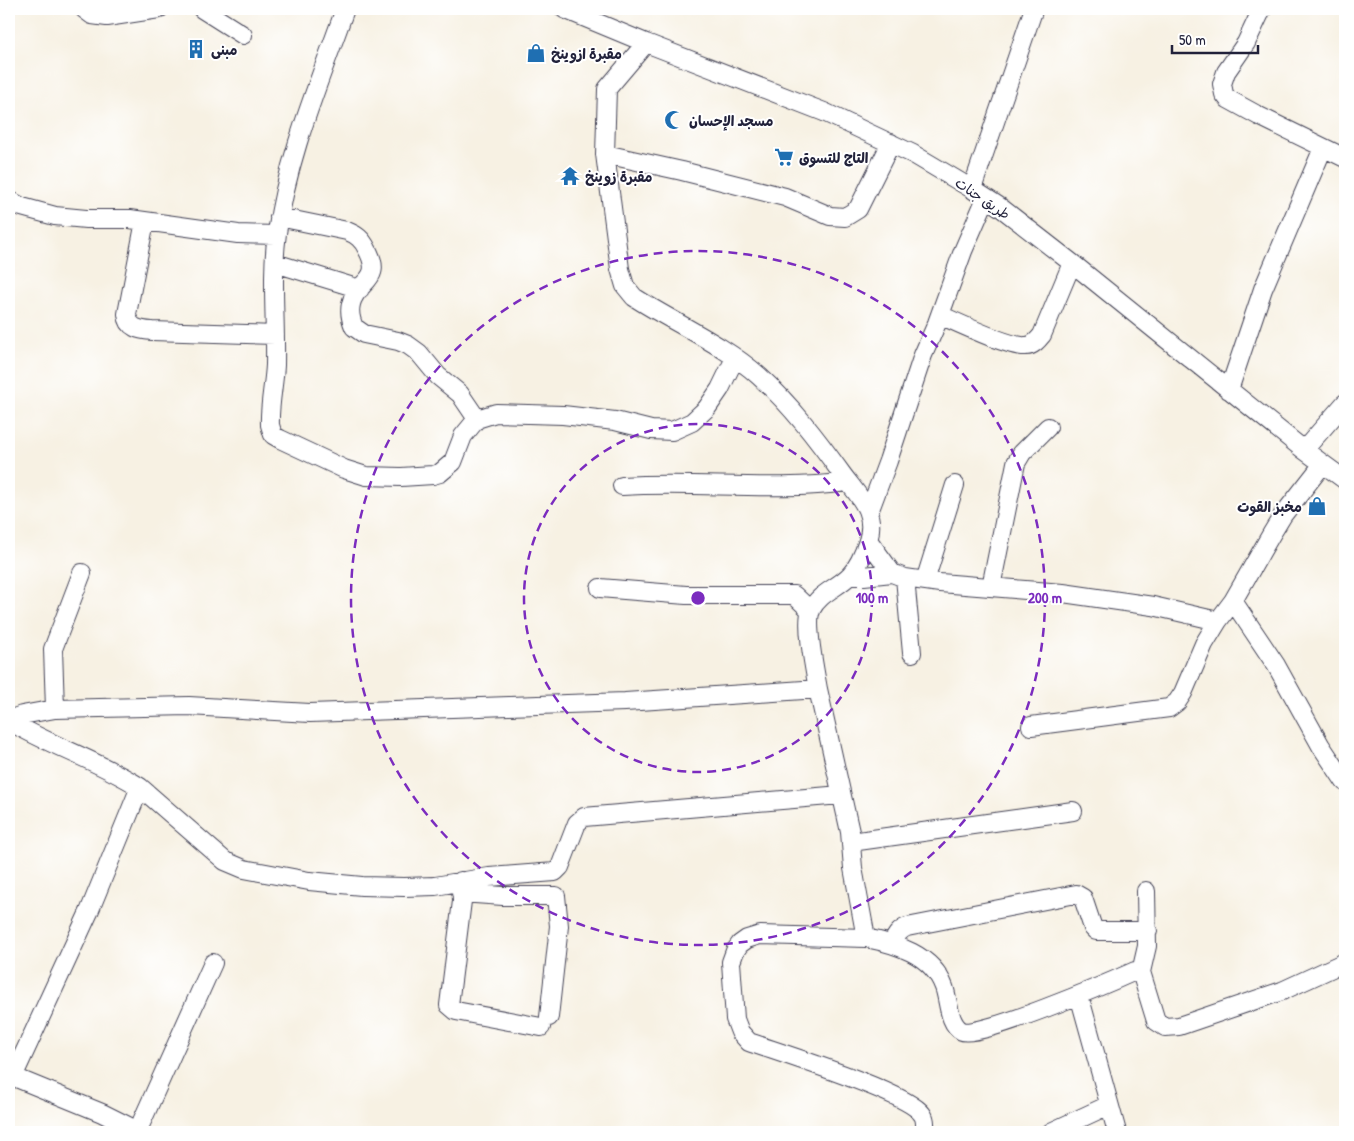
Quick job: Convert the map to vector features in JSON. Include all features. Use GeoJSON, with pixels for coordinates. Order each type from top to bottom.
{"type":"FeatureCollection","features":[{"type":"Feature","properties":{"kind":"street"},"geometry":{"type":"LineString","coordinates":[[84,9],[92,15],[107,17],[159,9]]}},
{"type":"Feature","properties":{"kind":"street"},"geometry":{"type":"LineString","coordinates":[[202,9],[243,35]]}},
{"type":"Feature","properties":{"kind":"street"},"geometry":{"type":"LineString","coordinates":[[345,9],[296,147],[276,235],[274,367],[269,418],[272,432],[280,439],[366,476],[401,478],[440,473],[453,462],[463,436],[477,419],[496,413],[563,415],[615,421],[651,430],[672,431],[692,422],[707,408],[720,389],[735,358]]}},
{"type":"Feature","properties":{"kind":"street","name":"طريق جنات"},"geometry":{"type":"LineString","coordinates":[[564,9],[824,112],[914,154],[979,194],[1072,263],[1304,450],[1345,480]]}},
{"type":"Feature","properties":{"kind":"street"},"geometry":{"type":"LineString","coordinates":[[1262,9],[1246,43],[1226,72],[1222,84],[1224,94],[1228,99],[1259,116],[1345,158]]}},
{"type":"Feature","properties":{"kind":"street"},"geometry":{"type":"LineString","coordinates":[[868,512],[888,461],[923,355],[940,315],[963,251],[1033,11]]}},
{"type":"Feature","properties":{"kind":"street"},"geometry":{"type":"LineString","coordinates":[[646,43],[607,89],[605,154],[620,269],[625,286],[634,297],[735,358],[758,375],[795,413],[859,496],[868,512],[870,525],[868,540],[860,559],[850,576],[822,596],[811,610],[809,626],[818,689],[851,842],[866,938]]}},
{"type":"Feature","properties":{"kind":"street"},"geometry":{"type":"LineString","coordinates":[[605,154],[785,197],[830,216],[845,217],[858,209],[891,143]]}},
{"type":"Feature","properties":{"kind":"street"},"geometry":{"type":"LineString","coordinates":[[1229,390],[1263,289],[1323,148]]}},
{"type":"Feature","properties":{"kind":"street"},"geometry":{"type":"LineString","coordinates":[[9,200],[22,207],[55,216],[86,219],[130,219],[238,234],[276,235]]}},
{"type":"Feature","properties":{"kind":"street"},"geometry":{"type":"LineString","coordinates":[[280,217],[347,231],[357,235],[373,262],[373,272],[351,304],[350,311],[354,327],[364,334],[398,340],[419,353],[438,376],[460,394],[477,419]]}},
{"type":"Feature","properties":{"kind":"street"},"geometry":{"type":"LineString","coordinates":[[144,221],[127,314],[128,321],[134,328],[152,331],[275,335]]}},
{"type":"Feature","properties":{"kind":"street"},"geometry":{"type":"LineString","coordinates":[[275,263],[360,289]]}},
{"type":"Feature","properties":{"kind":"street"},"geometry":{"type":"LineString","coordinates":[[940,315],[990,336],[1016,344],[1030,345],[1042,335],[1072,263]]}},
{"type":"Feature","properties":{"kind":"street"},"geometry":{"type":"LineString","coordinates":[[1304,450],[1345,403]]}},
{"type":"Feature","properties":{"kind":"street"},"geometry":{"type":"LineString","coordinates":[[991,587],[1016,463],[1022,453],[1048,427]]}},
{"type":"Feature","properties":{"kind":"street"},"geometry":{"type":"LineString","coordinates":[[1031,726],[1169,708],[1177,702],[1186,688],[1195,663],[1218,621],[1233,601],[1283,515],[1323,464]]}},
{"type":"Feature","properties":{"kind":"street"},"geometry":{"type":"LineString","coordinates":[[622,486],[656,484],[820,486],[847,482]]}},
{"type":"Feature","properties":{"kind":"street"},"geometry":{"type":"LineString","coordinates":[[925,581],[955,485]]}},
{"type":"Feature","properties":{"kind":"street"},"geometry":{"type":"LineString","coordinates":[[868,540],[898,576],[912,653]]}},
{"type":"Feature","properties":{"kind":"street"},"geometry":{"type":"LineString","coordinates":[[55,709],[53,649],[82,573]]}},
{"type":"Feature","properties":{"kind":"street"},"geometry":{"type":"LineString","coordinates":[[850,576],[898,576],[925,581],[1063,593],[1129,602],[1184,612],[1218,621]]}},
{"type":"Feature","properties":{"kind":"street"},"geometry":{"type":"LineString","coordinates":[[600,588],[686,595],[794,596],[811,610]]}},
{"type":"Feature","properties":{"kind":"street"},"geometry":{"type":"LineString","coordinates":[[1233,601],[1276,665],[1321,746],[1345,782]]}},
{"type":"Feature","properties":{"kind":"street"},"geometry":{"type":"LineString","coordinates":[[9,720],[22,715],[55,709],[189,706],[310,712],[625,702],[818,689]]}},
{"type":"Feature","properties":{"kind":"street"},"geometry":{"type":"LineString","coordinates":[[9,720],[52,744],[125,778],[140,787],[225,861],[244,869],[309,881],[362,886],[461,887],[504,896],[556,896],[559,926],[545,1022],[456,1011],[449,1005],[459,935],[461,887]]}},
{"type":"Feature","properties":{"kind":"street"},"geometry":{"type":"LineString","coordinates":[[140,787],[88,912],[11,1076],[102,1113],[139,1131],[213,963]]}},
{"type":"Feature","properties":{"kind":"street"},"geometry":{"type":"LineString","coordinates":[[461,887],[555,872],[560,867],[577,823],[584,816],[841,795]]}},
{"type":"Feature","properties":{"kind":"street"},"geometry":{"type":"LineString","coordinates":[[851,842],[1073,811]]}},
{"type":"Feature","properties":{"kind":"street"},"geometry":{"type":"LineString","coordinates":[[1146,891],[1148,931],[1147,946],[1141,972],[1156,1022],[1165,1027],[1179,1026],[1282,991],[1345,962]]}},
{"type":"Feature","properties":{"kind":"street"},"geometry":{"type":"LineString","coordinates":[[892,943],[902,929],[1076,894],[1083,898],[1093,928],[1096,931],[1148,931]]}},
{"type":"Feature","properties":{"kind":"street"},"geometry":{"type":"LineString","coordinates":[[925,1132],[925,1122],[922,1113],[905,1101],[838,1073],[749,1042],[740,1032],[735,1019],[731,962],[735,951],[747,938],[760,935],[866,938],[892,943],[909,950],[936,972],[943,985],[952,1019],[963,1032],[974,1032],[1079,995],[1135,971],[1141,972]]}},
{"type":"Feature","properties":{"kind":"street"},"geometry":{"type":"LineString","coordinates":[[1079,995],[1117,1132]]}},
{"type":"Feature","properties":{"kind":"street"},"geometry":{"type":"LineString","coordinates":[[1051,1132],[1109,1106]]}},
{"type":"Feature","properties":{"kind":"place","name":"مبنى"},"geometry":{"type":"Point","coordinates":[196,49]}},
{"type":"Feature","properties":{"kind":"place","name":"مقبرة ازوينخ"},"geometry":{"type":"Point","coordinates":[536,53]}},
{"type":"Feature","properties":{"kind":"place","name":"مسجد الإحسان"},"geometry":{"type":"Point","coordinates":[674,120]}},
{"type":"Feature","properties":{"kind":"place","name":"التاج للتسوق"},"geometry":{"type":"Point","coordinates":[784,157]}},
{"type":"Feature","properties":{"kind":"place","name":"مقبرة زوينخ"},"geometry":{"type":"Point","coordinates":[570,176]}},
{"type":"Feature","properties":{"kind":"place","name":"مخبز القوت"},"geometry":{"type":"Point","coordinates":[1317,506]}}]}
